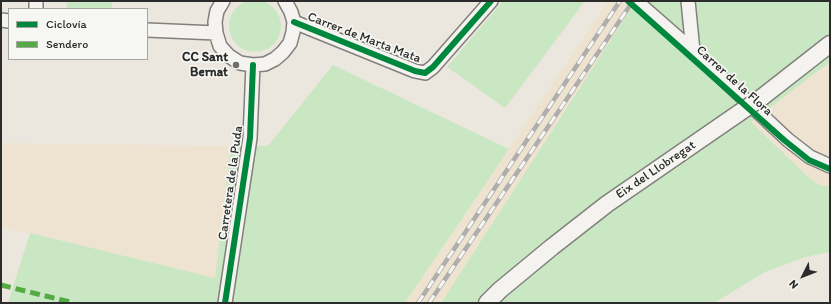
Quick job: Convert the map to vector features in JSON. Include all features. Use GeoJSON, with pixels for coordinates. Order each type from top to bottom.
{"type":"FeatureCollection","features":[{"type":"Feature","properties":{"kind":"main road","name":"Eix del Llobregat"},"geometry":{"type":"LineString","coordinates":[[487,303],[500,290],[552,247],[607,204],[761,98],[830,44]]}},
{"type":"Feature","properties":{"kind":"street","name":"Carrer de Marta Mata"},"geometry":{"type":"LineString","coordinates":[[294,22],[415,71],[425,73],[433,67],[491,1]]}},
{"type":"Feature","properties":{"kind":"street","name":"Carrer de la Flora"},"geometry":{"type":"LineString","coordinates":[[636,1],[693,51],[788,140],[810,157],[830,166]]}},
{"type":"Feature","properties":{"kind":"street"},"geometry":{"type":"LineString","coordinates":[[688,1],[693,51]]}},
{"type":"Feature","properties":{"kind":"street"},"geometry":{"type":"LineString","coordinates":[[218,4],[215,22],[216,33],[220,46],[229,56],[240,63],[254,65],[270,62],[284,52],[290,43],[294,22],[286,2]]}},
{"type":"Feature","properties":{"kind":"street"},"geometry":{"type":"LineString","coordinates":[[148,30],[216,33]]}},
{"type":"Feature","properties":{"kind":"street","name":"Carretera de la Puda"},"geometry":{"type":"LineString","coordinates":[[225,303],[250,138],[254,65]]}},
{"type":"Feature","properties":{"kind":"shaded area"},"geometry":{"type":"Polygon","coordinates":[[[608,1],[636,1],[465,268],[441,303],[405,303],[608,1]]]}},
{"type":"Feature","properties":{"kind":"shaded area"},"geometry":{"type":"Polygon","coordinates":[[[830,62],[830,186],[820,185],[810,179],[751,122],[830,62]]]}},
{"type":"Feature","properties":{"kind":"shaded area"},"geometry":{"type":"Polygon","coordinates":[[[1,143],[231,146],[215,278],[1,227],[1,143]]]}},
{"type":"Feature","properties":{"kind":"green space"},"geometry":{"type":"Polygon","coordinates":[[[250,0],[260,0],[274,7],[281,21],[281,31],[274,45],[260,52],[250,52],[240,48],[233,41],[229,31],[229,21],[233,11],[240,4],[250,0]]]}},
{"type":"Feature","properties":{"kind":"green space"},"geometry":{"type":"Polygon","coordinates":[[[66,1],[112,1],[112,8],[67,8],[66,1]]]}},
{"type":"Feature","properties":{"kind":"green space"},"geometry":{"type":"Polygon","coordinates":[[[503,1],[585,1],[505,108],[447,67],[503,1]]]}},
{"type":"Feature","properties":{"kind":"green space"},"geometry":{"type":"Polygon","coordinates":[[[636,1],[830,1],[830,62],[751,122],[810,179],[820,185],[830,186],[830,252],[805,257],[765,272],[714,303],[441,303],[636,1]]]}},
{"type":"Feature","properties":{"kind":"green space"},"geometry":{"type":"Polygon","coordinates":[[[333,65],[509,149],[405,303],[8,303],[30,233],[215,278],[231,146],[268,146],[333,65]]]}},
{"type":"Feature","properties":{"kind":"railway"},"geometry":{"type":"LineString","coordinates":[[418,303],[620,1]]}},
{"type":"Feature","properties":{"kind":"railway"},"geometry":{"type":"LineString","coordinates":[[429,303],[633,1]]}},
{"type":"Feature","properties":{"kind":"marked path"},"geometry":{"type":"LineString","coordinates":[[1,285],[74,303]]}},
{"type":"Feature","properties":{"kind":"cycle path"},"geometry":{"type":"LineString","coordinates":[[294,22],[415,71],[425,73],[433,67],[491,1]]}},
{"type":"Feature","properties":{"kind":"cycle path"},"geometry":{"type":"LineString","coordinates":[[628,1],[784,140],[809,160],[830,169]]}},
{"type":"Feature","properties":{"kind":"cycle path"},"geometry":{"type":"LineString","coordinates":[[225,303],[250,138],[253,65]]}},
{"type":"Feature","properties":{"kind":"place","name":"CC Sant Bernat"},"geometry":{"type":"Point","coordinates":[236,65]}}]}
